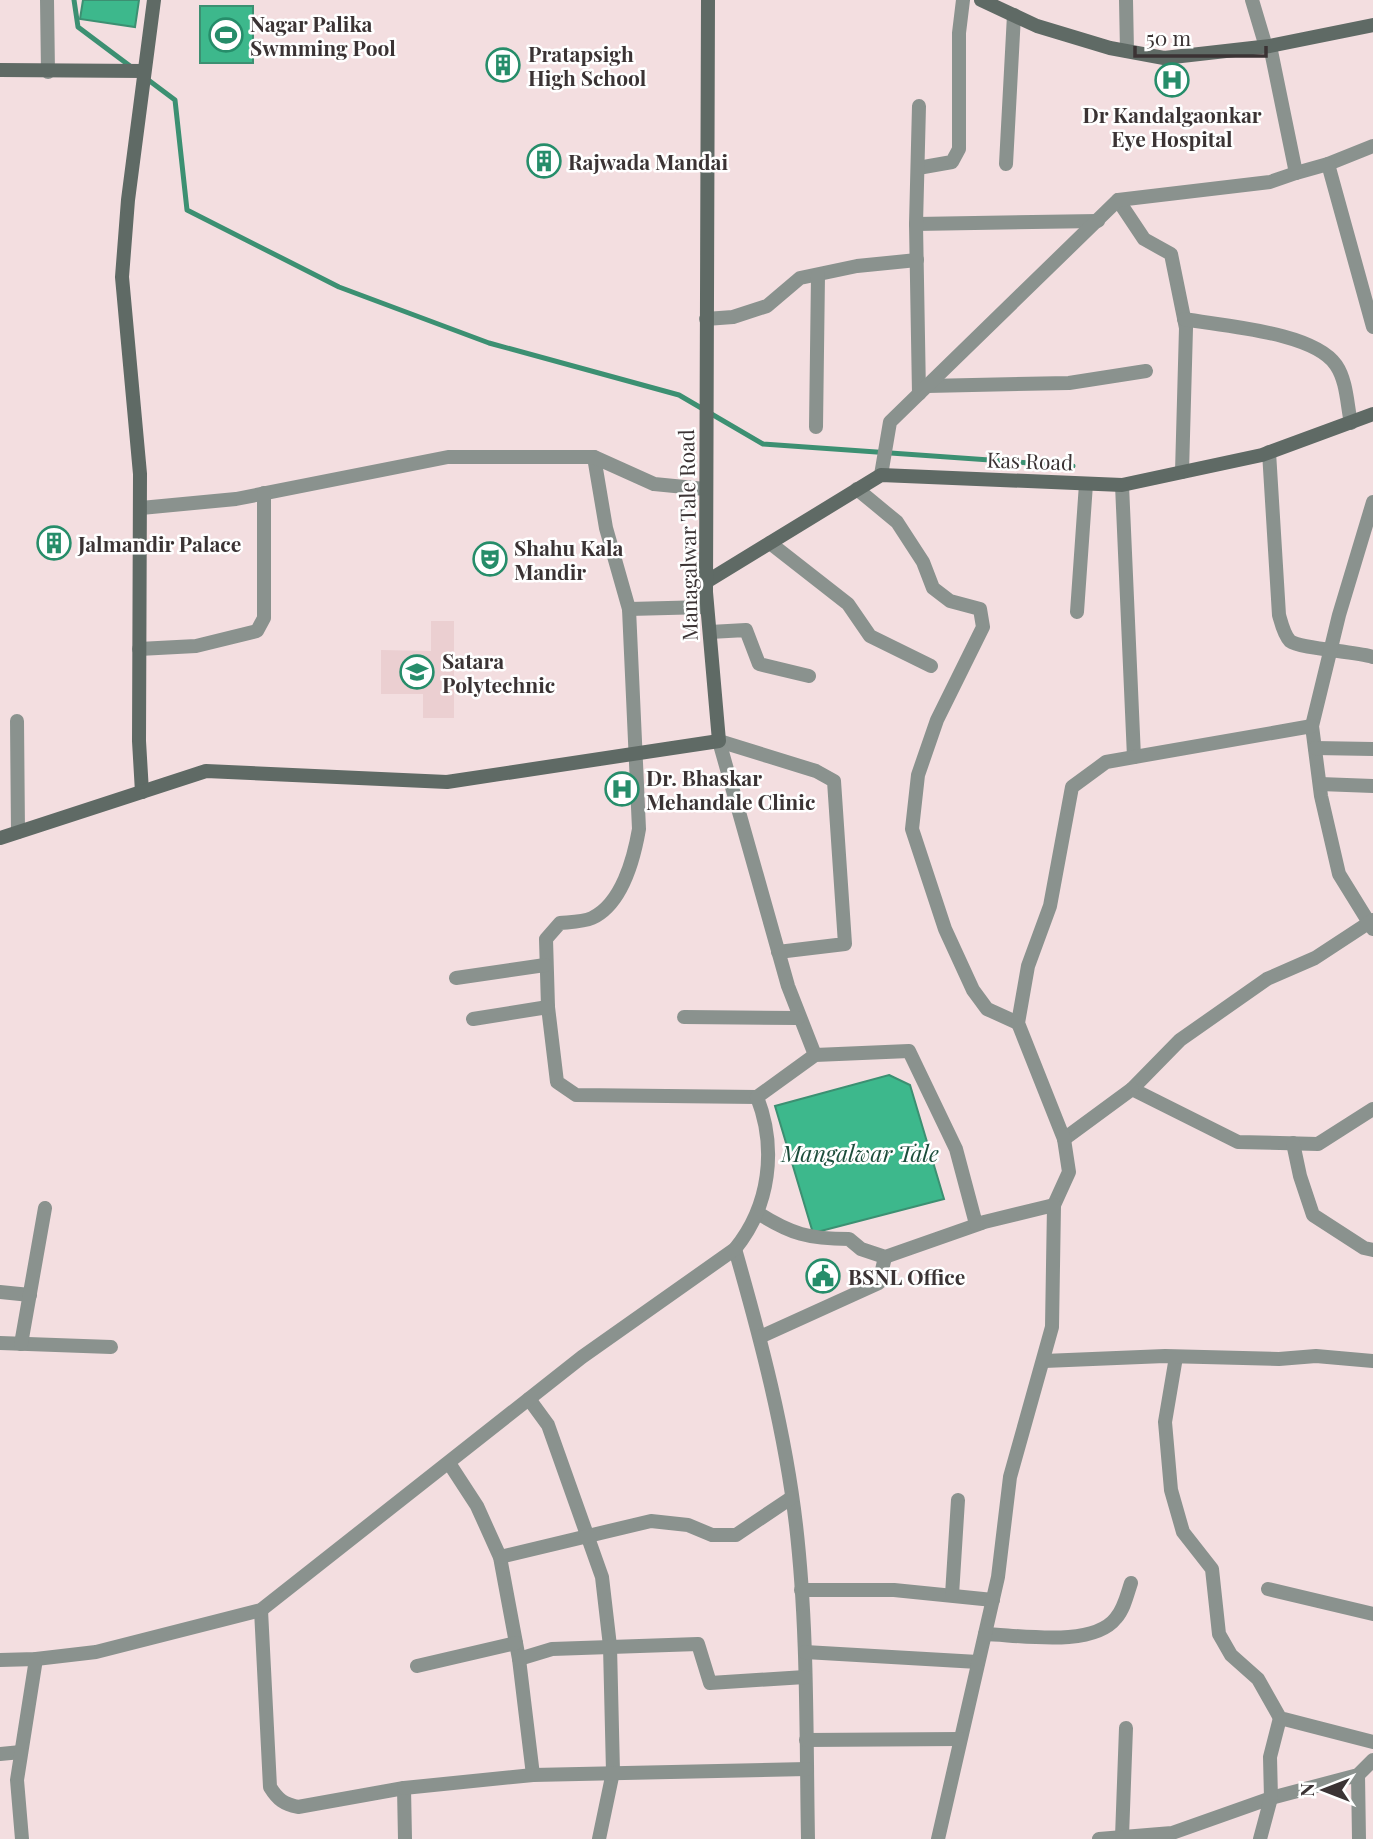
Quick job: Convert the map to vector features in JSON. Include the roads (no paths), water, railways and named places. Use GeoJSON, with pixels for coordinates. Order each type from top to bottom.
{"type":"FeatureCollection","features":[{"type":"Feature","properties":{"kind":"main road"},"geometry":{"type":"LineString","coordinates":[[142,792],[139,649],[141,508],[132,363],[122,277],[154,0]]}},
{"type":"Feature","properties":{"kind":"main road","name":"Managalwar Tale Road"},"geometry":{"type":"LineString","coordinates":[[708,0],[706,582],[719,741]]}},
{"type":"Feature","properties":{"kind":"main road"},"geometry":{"type":"LineString","coordinates":[[981,0],[1037,26],[1127,51],[1164,58],[1268,47],[1373,25]]}},
{"type":"Feature","properties":{"kind":"main road"},"geometry":{"type":"LineString","coordinates":[[0,70],[144,71]]}},
{"type":"Feature","properties":{"kind":"main road","name":"Kas Road"},"geometry":{"type":"LineString","coordinates":[[881,475],[1122,485],[1269,452],[1373,414]]}},
{"type":"Feature","properties":{"kind":"main road"},"geometry":{"type":"LineString","coordinates":[[706,582],[881,475]]}},
{"type":"Feature","properties":{"kind":"main road"},"geometry":{"type":"LineString","coordinates":[[0,838],[206,771],[447,782],[719,741]]}},
{"type":"Feature","properties":{"kind":"street"},"geometry":{"type":"LineString","coordinates":[[47,0],[48,72]]}},
{"type":"Feature","properties":{"kind":"street"},"geometry":{"type":"LineString","coordinates":[[918,168],[952,162],[958,149],[958,33],[963,0]]}},
{"type":"Feature","properties":{"kind":"street"},"geometry":{"type":"LineString","coordinates":[[1126,0],[1127,51]]}},
{"type":"Feature","properties":{"kind":"street"},"geometry":{"type":"LineString","coordinates":[[1252,0],[1268,47],[1296,173]]}},
{"type":"Feature","properties":{"kind":"street"},"geometry":{"type":"LineString","coordinates":[[1006,164],[1014,15]]}},
{"type":"Feature","properties":{"kind":"street"},"geometry":{"type":"LineString","coordinates":[[919,106],[916,225],[923,390]]}},
{"type":"Feature","properties":{"kind":"street"},"geometry":{"type":"LineString","coordinates":[[881,475],[890,422],[1118,200],[1270,182],[1328,164],[1373,146]]}},
{"type":"Feature","properties":{"kind":"street"},"geometry":{"type":"LineString","coordinates":[[1328,164],[1373,327]]}},
{"type":"Feature","properties":{"kind":"street"},"geometry":{"type":"LineString","coordinates":[[1118,200],[1144,239],[1171,254],[1184,319],[1182,472]]}},
{"type":"Feature","properties":{"kind":"street"},"geometry":{"type":"LineString","coordinates":[[916,225],[1098,221]]}},
{"type":"Feature","properties":{"kind":"street"},"geometry":{"type":"LineString","coordinates":[[706,319],[733,317],[767,306],[800,278],[857,266],[917,260]]}},
{"type":"Feature","properties":{"kind":"street"},"geometry":{"type":"LineString","coordinates":[[816,427],[818,275]]}},
{"type":"Feature","properties":{"kind":"street"},"geometry":{"type":"LineString","coordinates":[[1184,319],[1300,341],[1322,351],[1337,365],[1351,423]]}},
{"type":"Feature","properties":{"kind":"street"},"geometry":{"type":"LineString","coordinates":[[923,390],[1069,383],[1146,370]]}},
{"type":"Feature","properties":{"kind":"street"},"geometry":{"type":"LineString","coordinates":[[1269,452],[1279,615],[1290,640],[1373,657]]}},
{"type":"Feature","properties":{"kind":"street"},"geometry":{"type":"LineString","coordinates":[[141,508],[236,499],[448,457],[594,457],[654,484],[705,489]]}},
{"type":"Feature","properties":{"kind":"street"},"geometry":{"type":"LineString","coordinates":[[594,457],[606,528],[629,610],[639,830],[634,855],[617,893],[600,913],[590,919],[560,923],[549,932],[545,965],[557,1082],[576,1095],[757,1097],[815,1055],[909,1051],[957,1149],[976,1224],[1054,1205]]}},
{"type":"Feature","properties":{"kind":"street"},"geometry":{"type":"LineString","coordinates":[[1077,612],[1086,484]]}},
{"type":"Feature","properties":{"kind":"street"},"geometry":{"type":"LineString","coordinates":[[1122,485],[1134,757]]}},
{"type":"Feature","properties":{"kind":"street"},"geometry":{"type":"LineString","coordinates":[[857,489],[897,522],[923,562],[933,588],[950,601],[980,609],[983,626],[937,720],[918,775],[912,829],[944,929],[972,990],[987,1009],[1018,1023]]}},
{"type":"Feature","properties":{"kind":"street"},"geometry":{"type":"LineString","coordinates":[[139,649],[196,646],[257,631],[261,627],[264,618],[264,493]]}},
{"type":"Feature","properties":{"kind":"street"},"geometry":{"type":"LineString","coordinates":[[1064,1139],[1132,1089],[1180,1040],[1267,979],[1315,958],[1371,924],[1339,874],[1320,784],[1312,726],[1373,502]]}},
{"type":"Feature","properties":{"kind":"street"},"geometry":{"type":"LineString","coordinates":[[770,543],[848,604],[870,635],[931,666]]}},
{"type":"Feature","properties":{"kind":"street"},"geometry":{"type":"LineString","coordinates":[[629,610],[708,607]]}},
{"type":"Feature","properties":{"kind":"street"},"geometry":{"type":"LineString","coordinates":[[709,632],[746,630],[760,664],[809,676]]}},
{"type":"Feature","properties":{"kind":"street"},"geometry":{"type":"LineString","coordinates":[[17,721],[18,832]]}},
{"type":"Feature","properties":{"kind":"street"},"geometry":{"type":"LineString","coordinates":[[938,1839],[993,1600],[1010,1477],[1052,1327],[1054,1205],[1069,1172],[1064,1139],[1018,1023],[1028,966],[1050,906],[1072,787],[1106,762],[1312,726]]}},
{"type":"Feature","properties":{"kind":"street"},"geometry":{"type":"LineString","coordinates":[[719,741],[816,771],[834,781],[845,944],[778,952]]}},
{"type":"Feature","properties":{"kind":"street","name":"Managalwar Tale Road"},"geometry":{"type":"LineString","coordinates":[[719,741],[798,1018],[815,1055]]}},
{"type":"Feature","properties":{"kind":"street"},"geometry":{"type":"LineString","coordinates":[[1315,748],[1373,749]]}},
{"type":"Feature","properties":{"kind":"street"},"geometry":{"type":"LineString","coordinates":[[1320,784],[1373,786]]}},
{"type":"Feature","properties":{"kind":"street"},"geometry":{"type":"LineString","coordinates":[[456,978],[545,965]]}},
{"type":"Feature","properties":{"kind":"street"},"geometry":{"type":"LineString","coordinates":[[473,1019],[548,1007]]}},
{"type":"Feature","properties":{"kind":"street"},"geometry":{"type":"LineString","coordinates":[[684,1017],[798,1018]]}},
{"type":"Feature","properties":{"kind":"street"},"geometry":{"type":"LineString","coordinates":[[1132,1089],[1238,1142],[1318,1144],[1373,1109]]}},
{"type":"Feature","properties":{"kind":"street"},"geometry":{"type":"LineString","coordinates":[[0,1660],[96,1652],[261,1610],[582,1357],[735,1249],[758,1213],[770,1142],[757,1097]]}},
{"type":"Feature","properties":{"kind":"street"},"geometry":{"type":"LineString","coordinates":[[1293,1143],[1313,1215],[1364,1248],[1373,1250]]}},
{"type":"Feature","properties":{"kind":"street"},"geometry":{"type":"LineString","coordinates":[[21,1344],[45,1208]]}},
{"type":"Feature","properties":{"kind":"street"},"geometry":{"type":"LineString","coordinates":[[758,1213],[788,1231],[818,1239],[849,1239],[861,1249],[885,1257],[982,1223]]}},
{"type":"Feature","properties":{"kind":"street"},"geometry":{"type":"LineString","coordinates":[[735,1249],[766,1353],[791,1498],[805,1652],[808,1839]]}},
{"type":"Feature","properties":{"kind":"street"},"geometry":{"type":"LineString","coordinates":[[760,1337],[878,1283],[885,1257]]}},
{"type":"Feature","properties":{"kind":"street"},"geometry":{"type":"LineString","coordinates":[[0,1292],[30,1294]]}},
{"type":"Feature","properties":{"kind":"street"},"geometry":{"type":"LineString","coordinates":[[0,1343],[110,1347]]}},
{"type":"Feature","properties":{"kind":"street"},"geometry":{"type":"LineString","coordinates":[[1044,1361],[1176,1357],[1279,1359],[1316,1356],[1373,1361]]}},
{"type":"Feature","properties":{"kind":"street"},"geometry":{"type":"LineString","coordinates":[[1176,1357],[1165,1422],[1171,1490],[1183,1532],[1212,1569],[1219,1634],[1231,1655],[1258,1679],[1280,1718],[1270,1757],[1272,1798],[1260,1839]]}},
{"type":"Feature","properties":{"kind":"street"},"geometry":{"type":"LineString","coordinates":[[529,1399],[548,1426],[601,1577],[610,1646],[614,1772],[599,1839]]}},
{"type":"Feature","properties":{"kind":"street"},"geometry":{"type":"LineString","coordinates":[[449,1463],[477,1506],[500,1557],[519,1659],[533,1775]]}},
{"type":"Feature","properties":{"kind":"street"},"geometry":{"type":"LineString","coordinates":[[500,1557],[650,1521],[688,1525],[712,1535],[736,1535],[791,1498]]}},
{"type":"Feature","properties":{"kind":"street"},"geometry":{"type":"LineString","coordinates":[[952,1595],[958,1500]]}},
{"type":"Feature","properties":{"kind":"street"},"geometry":{"type":"LineString","coordinates":[[985,1634],[1073,1637],[1099,1633],[1114,1621],[1121,1611],[1131,1583]]}},
{"type":"Feature","properties":{"kind":"street"},"geometry":{"type":"LineString","coordinates":[[1268,1589],[1373,1614]]}},
{"type":"Feature","properties":{"kind":"street"},"geometry":{"type":"LineString","coordinates":[[801,1590],[894,1590],[993,1600]]}},
{"type":"Feature","properties":{"kind":"street"},"geometry":{"type":"LineString","coordinates":[[261,1610],[270,1787],[283,1803],[299,1807],[404,1788],[533,1775],[807,1769]]}},
{"type":"Feature","properties":{"kind":"street"},"geometry":{"type":"LineString","coordinates":[[417,1666],[516,1643]]}},
{"type":"Feature","properties":{"kind":"street"},"geometry":{"type":"LineString","coordinates":[[519,1659],[552,1649],[698,1644],[710,1684],[805,1677]]}},
{"type":"Feature","properties":{"kind":"street"},"geometry":{"type":"LineString","coordinates":[[805,1652],[978,1662]]}},
{"type":"Feature","properties":{"kind":"street"},"geometry":{"type":"LineString","coordinates":[[22,1839],[16,1780],[36,1659]]}},
{"type":"Feature","properties":{"kind":"street"},"geometry":{"type":"LineString","coordinates":[[1280,1718],[1373,1742]]}},
{"type":"Feature","properties":{"kind":"street"},"geometry":{"type":"LineString","coordinates":[[1122,1837],[1126,1728]]}},
{"type":"Feature","properties":{"kind":"street"},"geometry":{"type":"LineString","coordinates":[[806,1740],[960,1740]]}},
{"type":"Feature","properties":{"kind":"street"},"geometry":{"type":"LineString","coordinates":[[0,1754],[21,1752]]}},
{"type":"Feature","properties":{"kind":"street"},"geometry":{"type":"LineString","coordinates":[[1099,1839],[1191,1833],[1272,1798],[1358,1775],[1373,1760]]}},
{"type":"Feature","properties":{"kind":"street"},"geometry":{"type":"LineString","coordinates":[[1358,1775],[1359,1839]]}},
{"type":"Feature","properties":{"kind":"street"},"geometry":{"type":"LineString","coordinates":[[404,1788],[405,1839]]}},
{"type":"Feature","properties":{"kind":"water"},"geometry":{"type":"Polygon","coordinates":[[[83,0],[139,0],[135,27],[80,19],[83,0]]]}},
{"type":"Feature","properties":{"kind":"water","name":"Nagar Palika Swmming Pool"},"geometry":{"type":"Polygon","coordinates":[[[200,6],[253,6],[253,63],[200,63],[200,6]]]}},
{"type":"Feature","properties":{"kind":"water","name":"Mangalwar Tale"},"geometry":{"type":"Polygon","coordinates":[[[889,1075],[910,1085],[944,1199],[813,1233],[775,1106],[889,1075]]]}},
{"type":"Feature","properties":{"kind":"waterway"},"geometry":{"type":"LineString","coordinates":[[74,0],[78,27],[130,66]]}},
{"type":"Feature","properties":{"kind":"waterway"},"geometry":{"type":"LineString","coordinates":[[147,79],[175,100],[187,210],[339,287],[489,343],[679,395],[763,444],[1073,466]]}},
{"type":"Feature","properties":{"kind":"place","name":"Nagar Palika Swmming Pool"},"geometry":{"type":"Point","coordinates":[226,35]}},
{"type":"Feature","properties":{"kind":"place","name":"Pratapsigh High School"},"geometry":{"type":"Point","coordinates":[503,65]}},
{"type":"Feature","properties":{"kind":"place","name":"Dr Kandalgaonkar Eye Hospital"},"geometry":{"type":"Point","coordinates":[1172,80]}},
{"type":"Feature","properties":{"kind":"place","name":"Rajwada Mandai"},"geometry":{"type":"Point","coordinates":[544,161]}},
{"type":"Feature","properties":{"kind":"place","name":"Jalmandir Palace"},"geometry":{"type":"Point","coordinates":[54,543]}},
{"type":"Feature","properties":{"kind":"place","name":"Shahu Kala Mandir"},"geometry":{"type":"Point","coordinates":[490,559]}},
{"type":"Feature","properties":{"kind":"place","name":"Satara Polytechnic"},"geometry":{"type":"Point","coordinates":[417,672]}},
{"type":"Feature","properties":{"kind":"place","name":"Dr. Bhaskar Mehandale Clinic"},"geometry":{"type":"Point","coordinates":[622,789]}},
{"type":"Feature","properties":{"kind":"place","name":"BSNL Office"},"geometry":{"type":"Point","coordinates":[823,1276]}}]}
